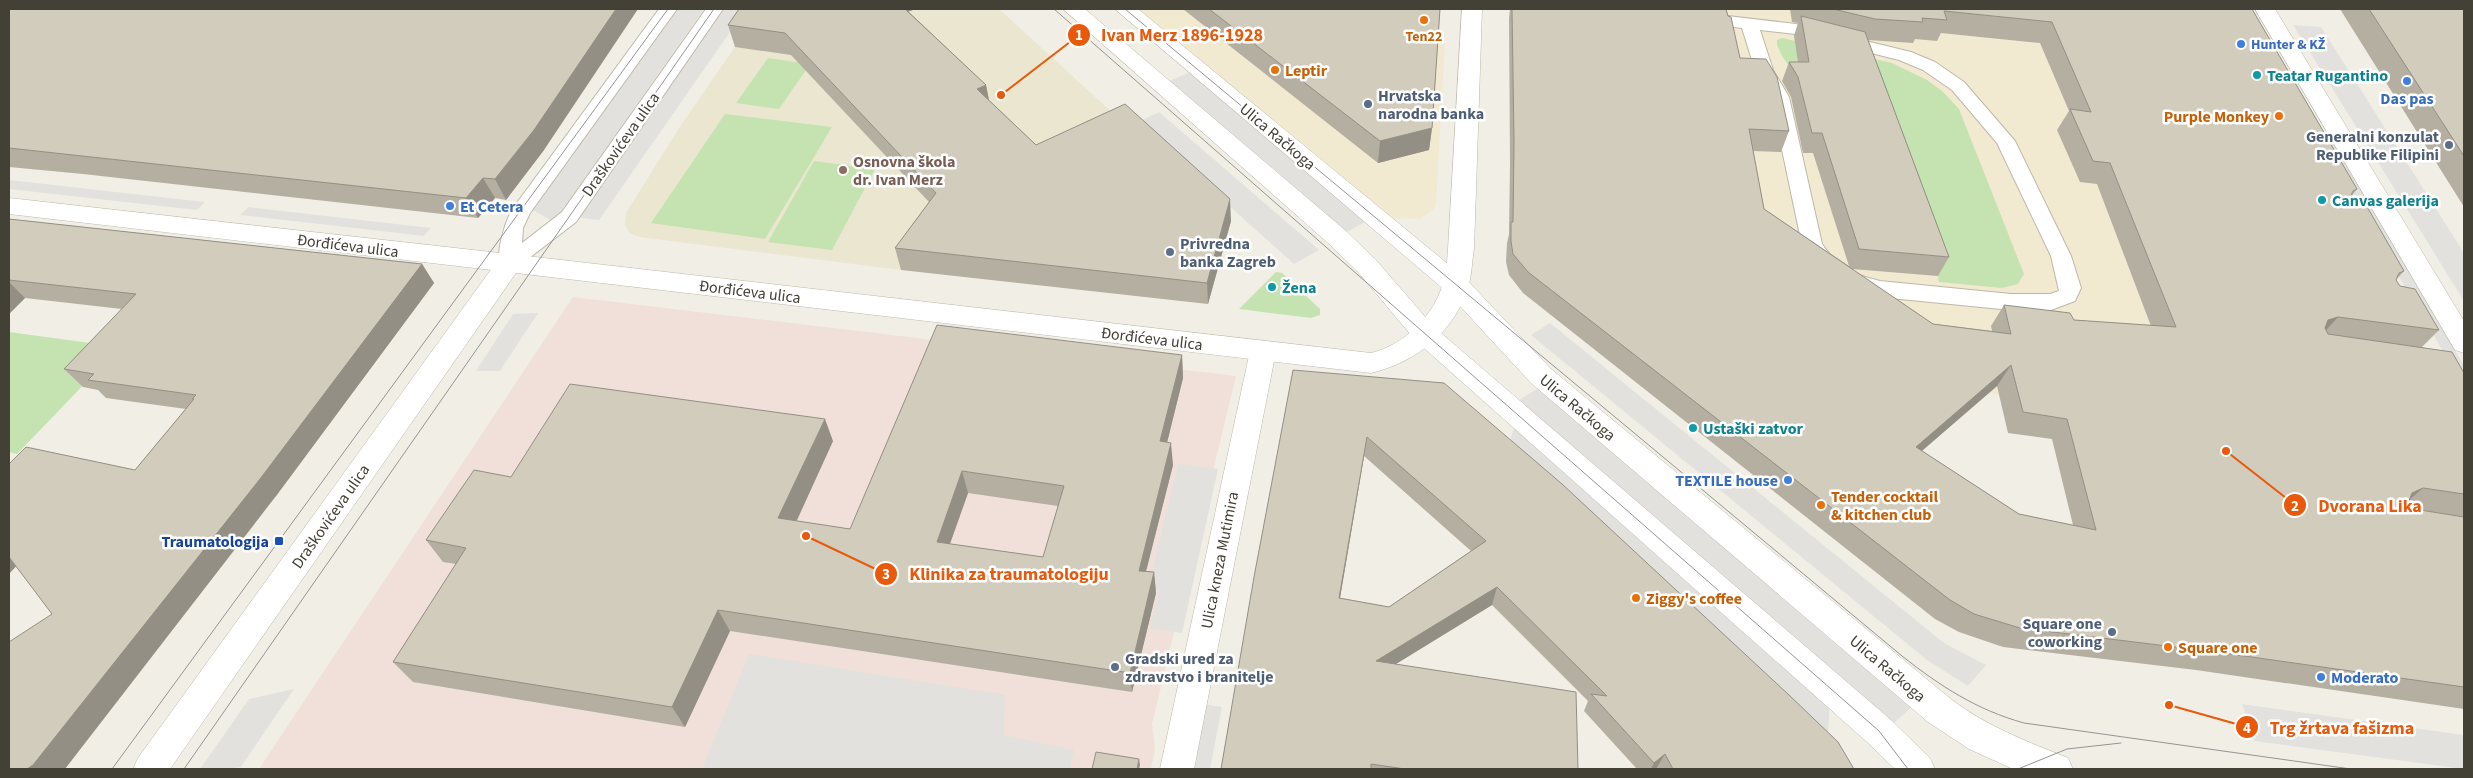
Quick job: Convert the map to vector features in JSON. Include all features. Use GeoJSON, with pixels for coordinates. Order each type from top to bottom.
{"type":"FeatureCollection","features":[{"type":"Feature","properties":{"kind":"street"},"geometry":{"type":"LineString","coordinates":[[1073,9],[1347,246],[1425,334],[1879,731],[1918,769]]}},
{"type":"Feature","properties":{"kind":"street","name":"Ulica Račkoga"},"geometry":{"type":"LineString","coordinates":[[1125,9],[1456,285],[1541,376],[1946,716],[1980,739],[2006,752],[2056,769]]}},
{"type":"Feature","properties":{"kind":"street","name":"Đorđićeva ulica"},"geometry":{"type":"LineString","coordinates":[[9,206],[1371,363],[1388,360],[1425,334],[1437,321],[1456,285],[1461,249],[1472,9]]}},
{"type":"Feature","properties":{"kind":"street"},"geometry":{"type":"LineString","coordinates":[[2265,9],[2464,343]]}},
{"type":"Feature","properties":{"kind":"street","name":"Draškovićeva ulica"},"geometry":{"type":"LineString","coordinates":[[150,769],[509,263]]}},
{"type":"Feature","properties":{"kind":"street","name":"Ulica kneza Mutimira"},"geometry":{"type":"LineString","coordinates":[[1177,769],[1240,454],[1263,351]]}},
{"type":"Feature","properties":{"kind":"lane","name":"Draškovićeva ulica"},"geometry":{"type":"LineString","coordinates":[[509,263],[513,228],[521,210],[668,9]]}},
{"type":"Feature","properties":{"kind":"lane","name":"Draškovićeva ulica"},"geometry":{"type":"LineString","coordinates":[[509,263],[569,217],[714,9]]}},
{"type":"Feature","properties":{"kind":"lane"},"geometry":{"type":"LineString","coordinates":[[1686,16],[1750,23],[1796,29],[1905,56],[1929,66],[1950,79],[1975,104],[2005,141],[2061,256],[2070,288],[2068,296],[2051,302],[2011,302],[1880,289],[1852,281],[1828,268],[1812,245],[1780,97],[1767,80],[1761,66],[1750,23]]}},
{"type":"Feature","properties":{"kind":"lane"},"geometry":{"type":"LineString","coordinates":[[2367,220],[2392,222]]}},
{"type":"Feature","properties":{"kind":"lane"},"geometry":{"type":"LineString","coordinates":[[2415,302],[2440,303]]}},
{"type":"Feature","properties":{"kind":"shaded area"},"geometry":{"type":"Polygon","coordinates":[[[677,9],[704,9],[554,222],[531,209],[677,9]]]}},
{"type":"Feature","properties":{"kind":"shaded area"},"geometry":{"type":"Polygon","coordinates":[[[720,9],[746,9],[599,220],[573,217],[720,9]]]}},
{"type":"Feature","properties":{"kind":"shaded area","name":"Osnovna škola dr. Ivan Merz"},"geometry":{"type":"Polygon","coordinates":[[[916,9],[999,9],[1127,126],[943,212],[901,270],[639,237],[630,233],[625,225],[626,213],[679,128],[735,47],[791,54],[916,9]]]}},
{"type":"Feature","properties":{"kind":"shaded area"},"geometry":{"type":"Polygon","coordinates":[[[1136,9],[1350,9],[1363,37],[1445,44],[1436,205],[1432,211],[1419,219],[1392,218],[1136,9]]]}},
{"type":"Feature","properties":{"kind":"shaded area"},"geometry":{"type":"Polygon","coordinates":[[[1667,9],[1952,9],[2073,20],[2214,345],[1999,395],[1909,381],[1695,231],[1741,150],[1763,151],[1667,9]]]}},
{"type":"Feature","properties":{"kind":"shaded area"},"geometry":{"type":"Polygon","coordinates":[[[2293,25],[2321,27],[2464,253],[2464,301],[2293,25]]]}},
{"type":"Feature","properties":{"kind":"shaded area"},"geometry":{"type":"Polygon","coordinates":[[[1190,72],[1367,221],[1343,234],[1167,82],[1190,72]]]}},
{"type":"Feature","properties":{"kind":"shaded area"},"geometry":{"type":"Polygon","coordinates":[[[1159,112],[1319,250],[1294,264],[1136,123],[1159,112]]]}},
{"type":"Feature","properties":{"kind":"shaded area"},"geometry":{"type":"Polygon","coordinates":[[[2320,143],[2334,144],[2464,366],[2464,387],[2320,143]]]}},
{"type":"Feature","properties":{"kind":"shaded area"},"geometry":{"type":"Polygon","coordinates":[[[9,180],[205,202],[197,210],[9,189],[9,180]]]}},
{"type":"Feature","properties":{"kind":"shaded area"},"geometry":{"type":"Polygon","coordinates":[[[248,207],[431,228],[424,236],[240,215],[248,207]]]}},
{"type":"Feature","properties":{"kind":"shaded area"},"geometry":{"type":"Polygon","coordinates":[[[573,297],[1236,376],[1152,724],[1155,750],[1151,769],[259,769],[573,297]]]}},
{"type":"Feature","properties":{"kind":"shaded area"},"geometry":{"type":"Polygon","coordinates":[[[538,313],[500,371],[476,371],[513,314],[538,313]]]}},
{"type":"Feature","properties":{"kind":"shaded area"},"geometry":{"type":"Polygon","coordinates":[[[1550,323],[1944,643],[1986,665],[1968,686],[1927,660],[1531,335],[1550,323]]]}},
{"type":"Feature","properties":{"kind":"shaded area"},"geometry":{"type":"Polygon","coordinates":[[[1542,386],[1916,703],[1892,725],[1516,402],[1542,386]]]}},
{"type":"Feature","properties":{"kind":"shaded area"},"geometry":{"type":"Polygon","coordinates":[[[1515,424],[1830,700],[1828,733],[1508,446],[1515,424]]]}},
{"type":"Feature","properties":{"kind":"shaded area"},"geometry":{"type":"Polygon","coordinates":[[[1178,464],[1218,469],[1182,633],[1150,628],[1159,590],[1148,588],[1178,464]]]}},
{"type":"Feature","properties":{"kind":"shaded area"},"geometry":{"type":"Polygon","coordinates":[[[749,654],[1005,695],[1004,735],[1074,750],[1070,769],[702,769],[749,654]]]}},
{"type":"Feature","properties":{"kind":"shaded area"},"geometry":{"type":"Polygon","coordinates":[[[294,689],[241,767],[200,769],[249,699],[294,689]]]}},
{"type":"Feature","properties":{"kind":"shaded area"},"geometry":{"type":"Polygon","coordinates":[[[1204,704],[1222,707],[1210,769],[1192,769],[1204,704]]]}},
{"type":"Feature","properties":{"kind":"shaded area"},"geometry":{"type":"Polygon","coordinates":[[[2242,704],[2464,735],[2464,769],[2255,741],[2242,704]]]}},
{"type":"Feature","properties":{"kind":"green space"},"geometry":{"type":"Polygon","coordinates":[[[1782,38],[1892,63],[1927,80],[1942,91],[1959,109],[2024,274],[2018,284],[2002,288],[1939,282],[1938,276],[1782,56],[1777,40],[1782,38]]]}},
{"type":"Feature","properties":{"kind":"green space"},"geometry":{"type":"Polygon","coordinates":[[[768,58],[810,64],[779,109],[736,103],[768,58]]]}},
{"type":"Feature","properties":{"kind":"green space"},"geometry":{"type":"Polygon","coordinates":[[[725,114],[832,127],[765,239],[651,223],[725,114]]]}},
{"type":"Feature","properties":{"kind":"green space"},"geometry":{"type":"Polygon","coordinates":[[[814,161],[875,169],[832,250],[768,242],[814,161]]]}},
{"type":"Feature","properties":{"kind":"green space"},"geometry":{"type":"Polygon","coordinates":[[[1276,272],[1282,273],[1320,309],[1320,315],[1311,318],[1239,309],[1276,272]]]}},
{"type":"Feature","properties":{"kind":"green space"},"geometry":{"type":"Polygon","coordinates":[[[9,332],[120,347],[17,454],[9,452],[9,332]]]}},
{"type":"Feature","properties":{"kind":"building"},"geometry":{"type":"Polygon","coordinates":[[[9,9],[616,9],[534,130],[495,179],[483,178],[466,198],[9,148],[9,9]]]}},
{"type":"Feature","properties":{"kind":"building"},"geometry":{"type":"Polygon","coordinates":[[[739,9],[905,9],[986,85],[977,89],[1036,145],[1125,104],[1230,199],[1207,283],[895,248],[936,193],[785,33],[728,25],[739,9]]]}},
{"type":"Feature","properties":{"kind":"building","name":"Hrvatska narodna banka"},"geometry":{"type":"Polygon","coordinates":[[[1209,9],[1440,9],[1432,128],[1380,141],[1209,9]]]}},
{"type":"Feature","properties":{"kind":"building"},"geometry":{"type":"Polygon","coordinates":[[[1512,9],[1726,9],[1728,16],[1731,17],[1740,58],[1766,59],[1777,77],[1789,131],[1749,129],[1764,209],[1933,324],[2011,334],[2004,305],[2070,313],[2074,320],[2176,327],[2110,163],[2093,161],[2070,109],[2091,112],[2052,22],[1944,11],[1947,20],[1922,18],[1923,22],[1875,19],[1833,9],[2252,9],[2357,189],[2353,191],[2350,198],[2355,204],[2366,205],[2404,271],[2399,273],[2396,280],[2400,286],[2415,289],[2439,330],[2338,317],[2328,320],[2325,328],[2328,334],[2452,352],[2464,373],[2464,494],[2423,488],[2412,493],[2409,501],[2414,509],[2464,517],[2464,687],[2216,652],[2020,628],[1974,614],[1950,600],[1528,272],[1513,254],[1511,241],[1514,142],[1512,9]],[[2011,365],[1916,447],[2019,514],[2096,530],[2067,419],[2023,412],[2011,365]]]}},
{"type":"Feature","properties":{"kind":"building"},"geometry":{"type":"Polygon","coordinates":[[[2369,9],[2464,9],[2464,156],[2369,9]]]}},
{"type":"Feature","properties":{"kind":"building"},"geometry":{"type":"Polygon","coordinates":[[[1801,16],[1865,32],[1949,257],[1859,249],[1822,133],[1812,133],[1798,77],[1789,62],[1809,62],[1801,16]]]}},
{"type":"Feature","properties":{"kind":"building"},"geometry":{"type":"Polygon","coordinates":[[[9,219],[422,264],[260,479],[33,765],[27,769],[9,769],[9,642],[52,614],[9,557],[9,464],[26,447],[135,470],[196,395],[88,380],[94,374],[64,369],[136,294],[9,280],[9,219]]]}},
{"type":"Feature","properties":{"kind":"building"},"geometry":{"type":"Polygon","coordinates":[[[937,325],[1182,355],[1160,441],[1171,443],[1139,571],[1154,572],[1130,673],[718,610],[672,707],[393,662],[466,548],[426,540],[474,470],[511,477],[570,384],[825,419],[778,518],[850,529],[937,325]],[[962,471],[937,542],[1043,557],[1064,486],[962,471]]]}},
{"type":"Feature","properties":{"kind":"building"},"geometry":{"type":"Polygon","coordinates":[[[1293,370],[1444,383],[1562,484],[1789,695],[1838,742],[1854,769],[1673,769],[1665,754],[1654,763],[1591,694],[1607,696],[1497,587],[1376,661],[1576,692],[1578,769],[1405,769],[1371,764],[1371,769],[1221,769],[1254,577],[1293,370]],[[1367,437],[1339,598],[1389,607],[1486,541],[1367,437]]]}},
{"type":"Feature","properties":{"kind":"building"},"geometry":{"type":"Polygon","coordinates":[[[1096,752],[1139,759],[1137,769],[1092,769],[1096,752]]]}},
{"type":"Feature","properties":{"kind":"tram line"},"geometry":{"type":"LineString","coordinates":[[112,769],[668,9]]}},
{"type":"Feature","properties":{"kind":"tram line"},"geometry":{"type":"LineString","coordinates":[[184,769],[714,9]]}},
{"type":"Feature","properties":{"kind":"tram line"},"geometry":{"type":"LineString","coordinates":[[1054,9],[1879,731],[1908,769]]}},
{"type":"Feature","properties":{"kind":"tram line"},"geometry":{"type":"LineString","coordinates":[[1125,9],[1902,656],[1945,687],[1990,711],[2024,723],[2351,769]]}},
{"type":"Feature","properties":{"kind":"tram line"},"geometry":{"type":"LineString","coordinates":[[2018,769],[2067,749],[2121,743]]}},
{"type":"Feature","properties":{"kind":"place","name":"Ten22"},"geometry":{"type":"Point","coordinates":[1424,20]}},
{"type":"Feature","properties":{"kind":"place","name":"Hunter & KŽ"},"geometry":{"type":"Point","coordinates":[2241,44]}},
{"type":"Feature","properties":{"kind":"place","name":"Leptir"},"geometry":{"type":"Point","coordinates":[1275,70]}},
{"type":"Feature","properties":{"kind":"place","name":"Teatar Rugantino"},"geometry":{"type":"Point","coordinates":[2257,75]}},
{"type":"Feature","properties":{"kind":"place","name":"Das pas"},"geometry":{"type":"Point","coordinates":[2407,81]}},
{"type":"Feature","properties":{"kind":"place","name":"Ivan Merz 1896-1928"},"geometry":{"type":"Point","coordinates":[1001,95]}},
{"type":"Feature","properties":{"kind":"place","name":"Hrvatska narodna banka"},"geometry":{"type":"Point","coordinates":[1368,104]}},
{"type":"Feature","properties":{"kind":"place","name":"Purple Monkey"},"geometry":{"type":"Point","coordinates":[2279,116]}},
{"type":"Feature","properties":{"kind":"place","name":"Generalni konzulat Republike Filipini"},"geometry":{"type":"Point","coordinates":[2449,145]}},
{"type":"Feature","properties":{"kind":"place","name":"Osnovna škola dr. Ivan Merz"},"geometry":{"type":"Point","coordinates":[843,170]}},
{"type":"Feature","properties":{"kind":"place","name":"Canvas galerija"},"geometry":{"type":"Point","coordinates":[2322,200]}},
{"type":"Feature","properties":{"kind":"place","name":"Et Cetera"},"geometry":{"type":"Point","coordinates":[450,206]}},
{"type":"Feature","properties":{"kind":"place","name":"Privredna banka Zagreb"},"geometry":{"type":"Point","coordinates":[1170,252]}},
{"type":"Feature","properties":{"kind":"place","name":"Žena"},"geometry":{"type":"Point","coordinates":[1272,287]}},
{"type":"Feature","properties":{"kind":"place","name":"Ustaški zatvor"},"geometry":{"type":"Point","coordinates":[1693,428]}},
{"type":"Feature","properties":{"kind":"place","name":"Dvorana Lika"},"geometry":{"type":"Point","coordinates":[2226,451]}},
{"type":"Feature","properties":{"kind":"place","name":"TEXTILE house"},"geometry":{"type":"Point","coordinates":[1788,480]}},
{"type":"Feature","properties":{"kind":"place","name":"Tender cocktail & kitchen club"},"geometry":{"type":"Point","coordinates":[1821,505]}},
{"type":"Feature","properties":{"kind":"place","name":"Klinika za traumatologiju"},"geometry":{"type":"Point","coordinates":[806,536]}},
{"type":"Feature","properties":{"kind":"place","name":"Traumatologija"},"geometry":{"type":"Point","coordinates":[279,541]}},
{"type":"Feature","properties":{"kind":"place","name":"Ziggy's coffee"},"geometry":{"type":"Point","coordinates":[1636,598]}},
{"type":"Feature","properties":{"kind":"place","name":"Square one coworking"},"geometry":{"type":"Point","coordinates":[2112,632]}},
{"type":"Feature","properties":{"kind":"place","name":"Square one"},"geometry":{"type":"Point","coordinates":[2168,647]}},
{"type":"Feature","properties":{"kind":"place","name":"Gradski ured za zdravstvo i branitelje"},"geometry":{"type":"Point","coordinates":[1115,667]}},
{"type":"Feature","properties":{"kind":"place","name":"Moderato"},"geometry":{"type":"Point","coordinates":[2321,677]}},
{"type":"Feature","properties":{"kind":"place","name":"Trg žrtava fašizma"},"geometry":{"type":"Point","coordinates":[2169,705]}}]}
